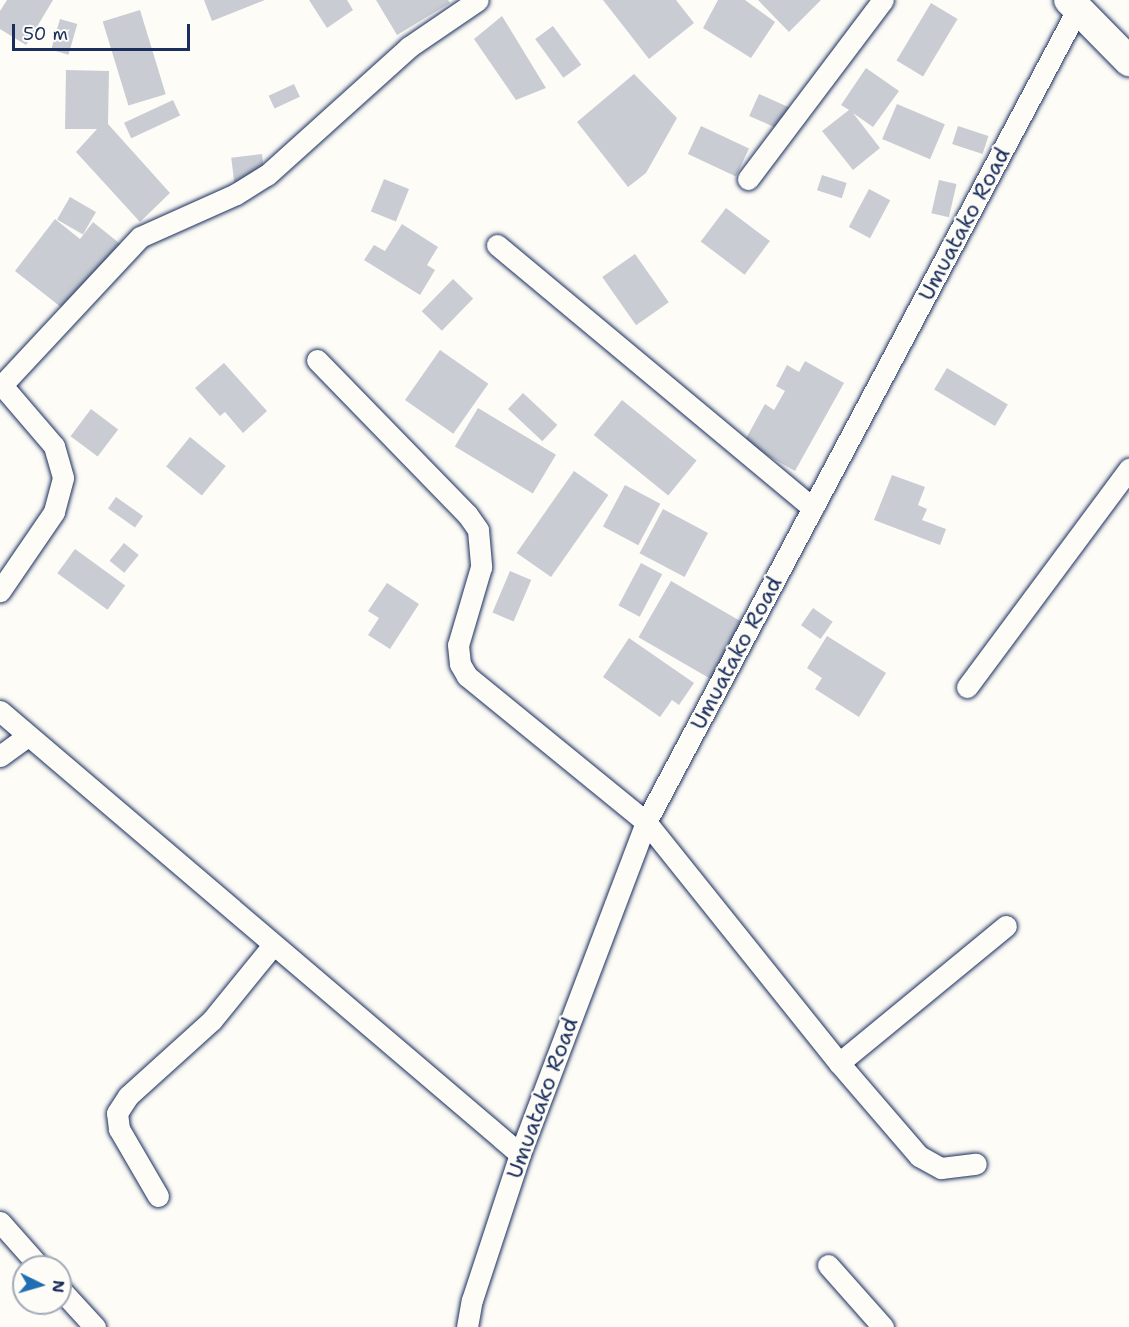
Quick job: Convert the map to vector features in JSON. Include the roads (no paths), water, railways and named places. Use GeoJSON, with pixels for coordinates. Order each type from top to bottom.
{"type":"FeatureCollection","features":[{"type":"Feature","properties":{"kind":"street"},"geometry":{"type":"LineString","coordinates":[[0,591],[54,512],[63,478],[54,446],[1,384],[140,237],[236,194],[267,176],[410,47],[478,0]]}},
{"type":"Feature","properties":{"kind":"street"},"geometry":{"type":"LineString","coordinates":[[748,179],[883,0]]}},
{"type":"Feature","properties":{"kind":"street"},"geometry":{"type":"LineString","coordinates":[[1073,5],[1128,58]]}},
{"type":"Feature","properties":{"kind":"street","name":"Umuatako Road"},"geometry":{"type":"LineString","coordinates":[[467,1327],[472,1300],[520,1154],[646,822],[813,508],[1073,5]]}},
{"type":"Feature","properties":{"kind":"street"},"geometry":{"type":"LineString","coordinates":[[497,245],[813,508]]}},
{"type":"Feature","properties":{"kind":"street"},"geometry":{"type":"LineString","coordinates":[[317,360],[467,514],[478,530],[481,567],[458,645],[460,664],[467,676],[646,822],[839,1063],[919,1156],[941,1168],[976,1164]]}},
{"type":"Feature","properties":{"kind":"street"},"geometry":{"type":"LineString","coordinates":[[967,687],[1129,469]]}},
{"type":"Feature","properties":{"kind":"street"},"geometry":{"type":"LineString","coordinates":[[0,711],[26,736],[520,1154]]}},
{"type":"Feature","properties":{"kind":"street"},"geometry":{"type":"LineString","coordinates":[[0,756],[26,736]]}},
{"type":"Feature","properties":{"kind":"street"},"geometry":{"type":"LineString","coordinates":[[839,1063],[1005,926]]}},
{"type":"Feature","properties":{"kind":"street"},"geometry":{"type":"LineString","coordinates":[[158,1197],[119,1129],[117,1113],[128,1096],[212,1020],[273,945]]}},
{"type":"Feature","properties":{"kind":"street"},"geometry":{"type":"LineString","coordinates":[[0,1222],[29,1255]]}},
{"type":"Feature","properties":{"kind":"street"},"geometry":{"type":"LineString","coordinates":[[828,1265],[883,1327]]}},
{"type":"Feature","properties":{"kind":"street"},"geometry":{"type":"LineString","coordinates":[[72,1302],[95,1327]]}}]}
